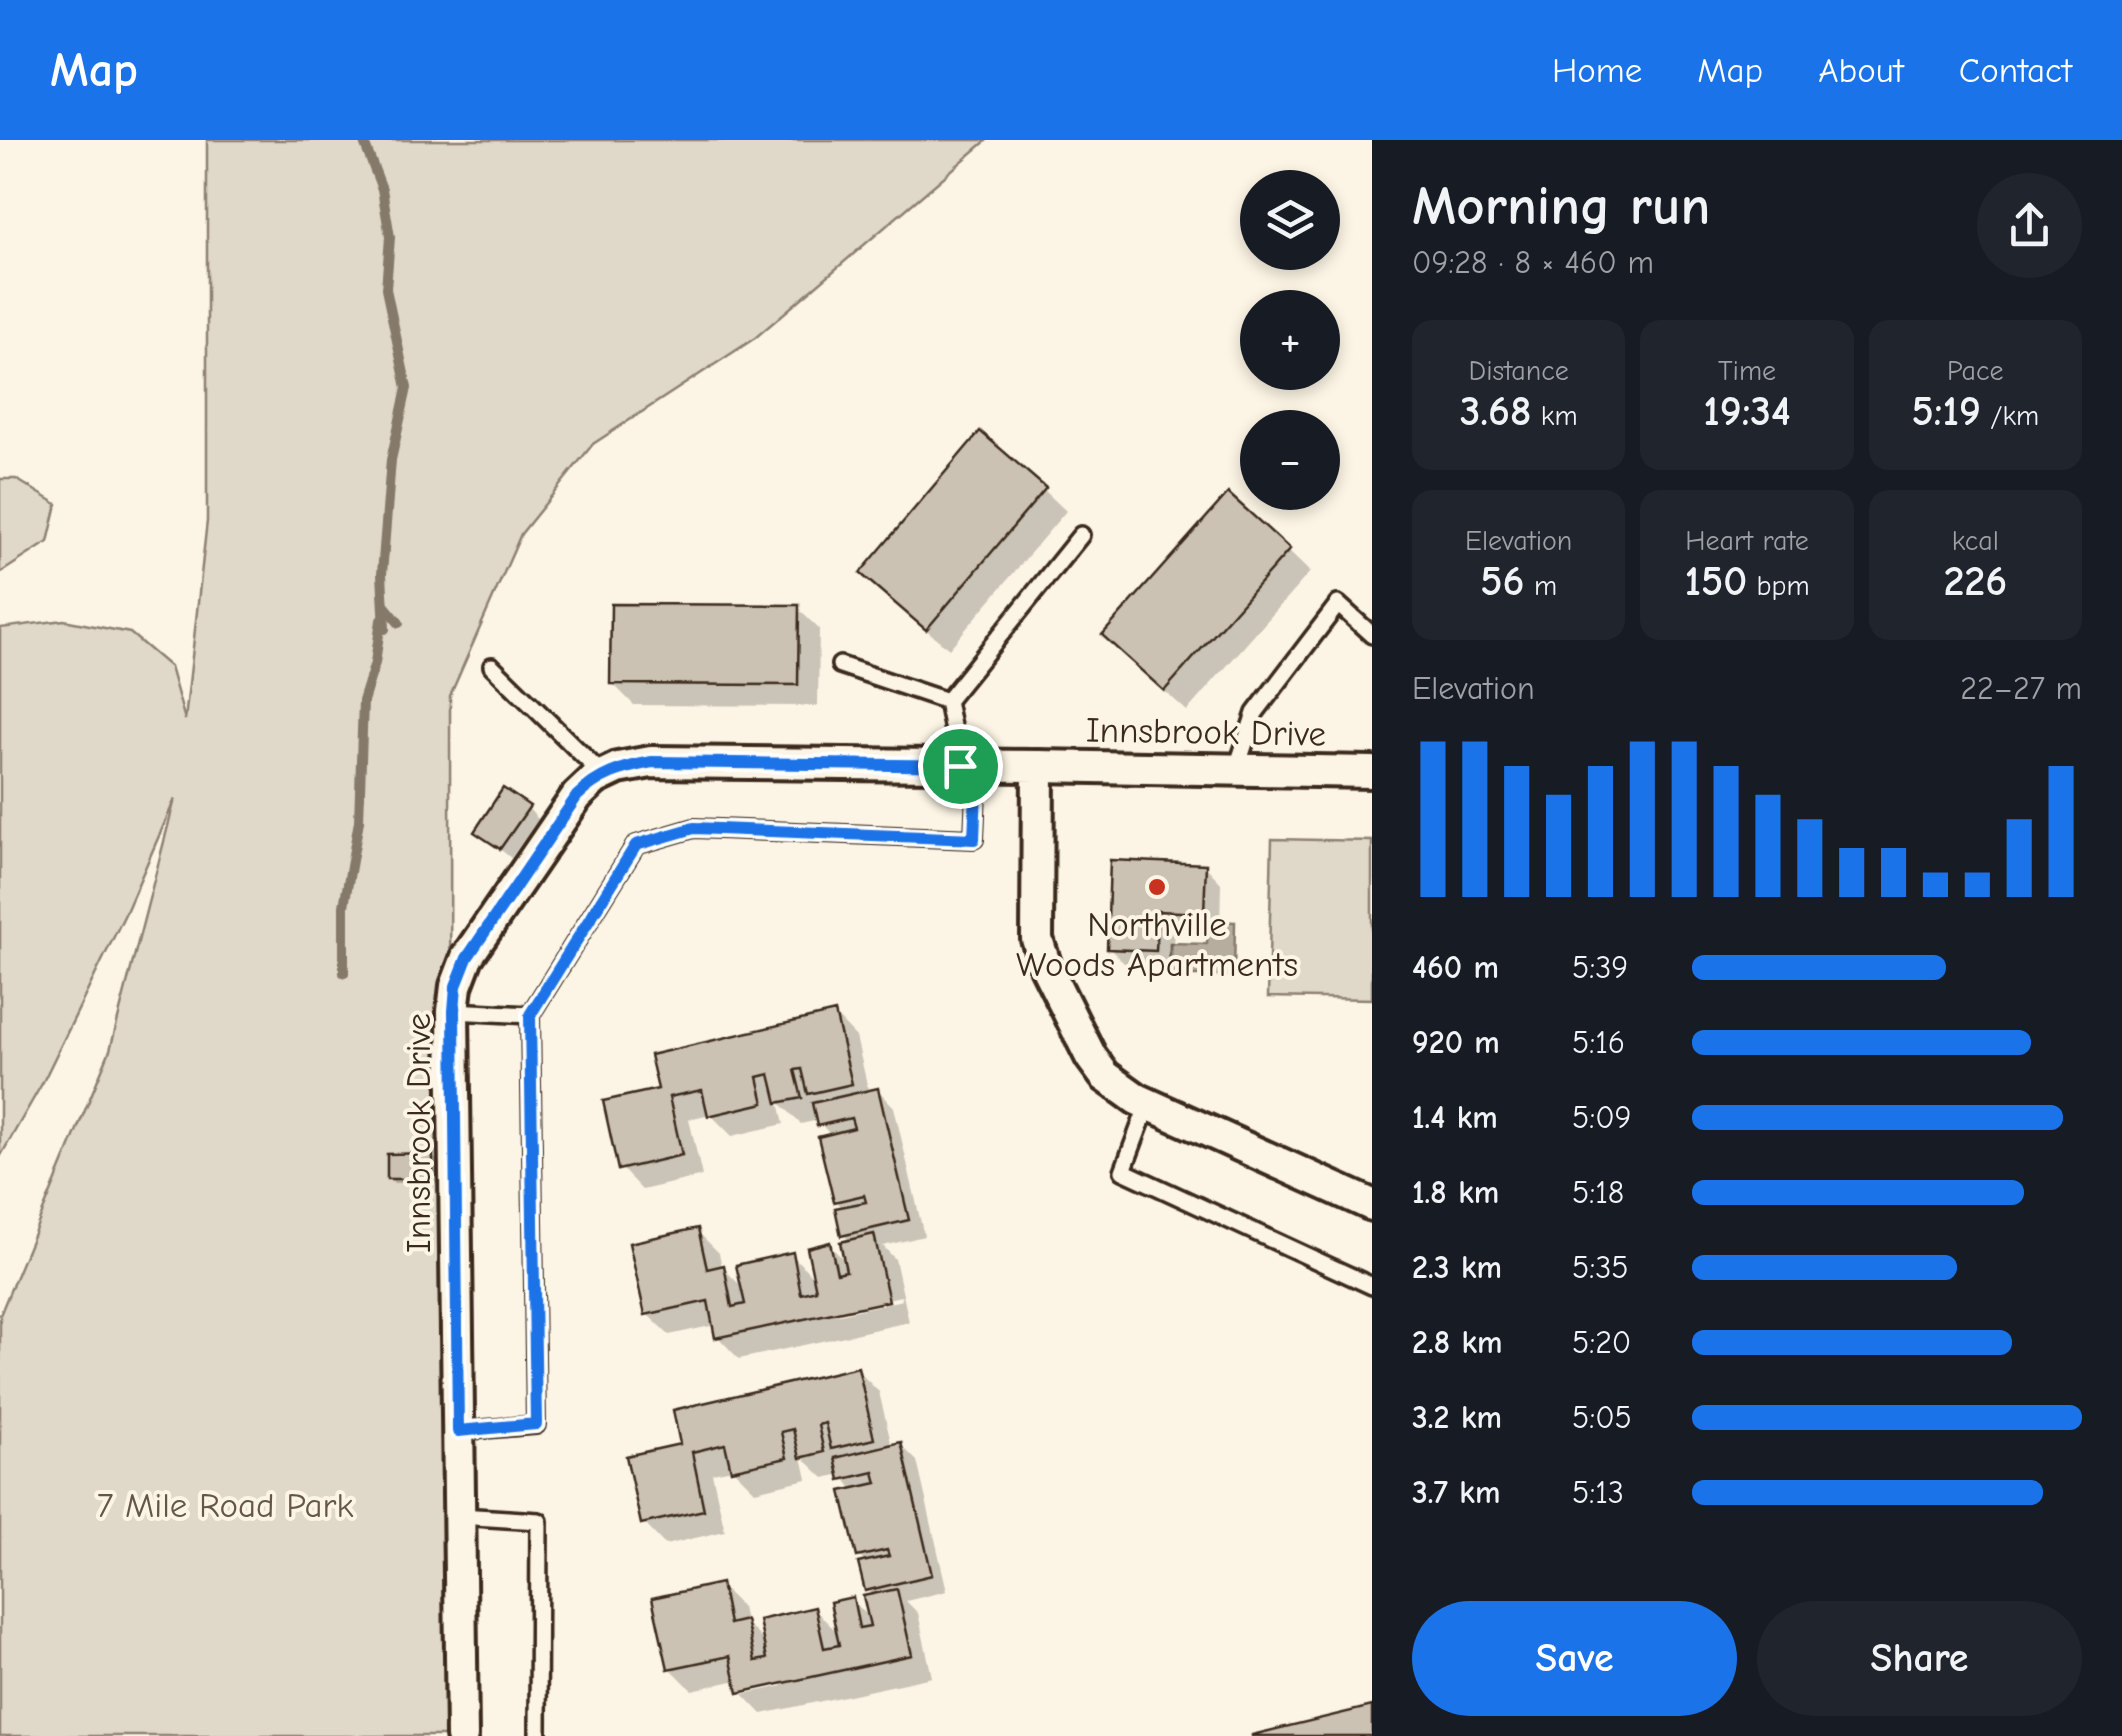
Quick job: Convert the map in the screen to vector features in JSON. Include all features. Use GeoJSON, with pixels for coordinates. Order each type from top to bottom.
{"type":"FeatureCollection","features":[{"type":"Feature","properties":{"kind":"street","name":"Innsbrook Drive"},"geometry":{"type":"LineString","coordinates":[[462,1736],[456,986],[467,958],[577,796],[618,768],[652,762],[1372,772]]}},
{"type":"Feature","properties":{"kind":"street","name":"Innsbrook Drive"},"geometry":{"type":"LineString","coordinates":[[1038,766],[1037,939],[1046,967],[1104,1076],[1148,1104],[1372,1205]]}},
{"type":"Feature","properties":{"kind":"lane"},"geometry":{"type":"LineString","coordinates":[[946,701],[1080,535]]}},
{"type":"Feature","properties":{"kind":"lane"},"geometry":{"type":"LineString","coordinates":[[1236,770],[1255,713],[1338,604],[1372,634]]}},
{"type":"Feature","properties":{"kind":"lane"},"geometry":{"type":"LineString","coordinates":[[840,665],[946,701]]}},
{"type":"Feature","properties":{"kind":"lane"},"geometry":{"type":"LineString","coordinates":[[492,666],[603,775]]}},
{"type":"Feature","properties":{"kind":"lane"},"geometry":{"type":"LineString","coordinates":[[458,1431],[536,1424],[530,1015],[636,845],[694,828],[974,839],[968,766],[946,701]]}},
{"type":"Feature","properties":{"kind":"lane"},"geometry":{"type":"LineString","coordinates":[[454,1011],[530,1015]]}},
{"type":"Feature","properties":{"kind":"lane"},"geometry":{"type":"LineString","coordinates":[[1148,1104],[1123,1171],[1372,1286]]}},
{"type":"Feature","properties":{"kind":"lane"},"geometry":{"type":"LineString","coordinates":[[460,1516],[539,1521],[538,1736]]}},
{"type":"Feature","properties":{"kind":"green space","name":"7 Mile Road Park"},"geometry":{"type":"Polygon","coordinates":[[[207,140],[987,140],[755,338],[593,444],[521,534],[450,696],[451,1736],[0,1736],[0,1315],[110,1050],[175,799],[126,912],[43,1082],[0,1157],[0,628],[64,620],[130,633],[170,667],[185,720],[207,521],[207,140]]]}},
{"type":"Feature","properties":{"kind":"green space"},"geometry":{"type":"Polygon","coordinates":[[[0,479],[16,479],[57,504],[48,542],[0,573],[0,479]]]}},
{"type":"Feature","properties":{"kind":"green space"},"geometry":{"type":"Polygon","coordinates":[[[1272,839],[1372,841],[1372,999],[1268,997],[1272,839]]]}},
{"type":"Feature","properties":{"kind":"shaded area"},"geometry":{"type":"Polygon","coordinates":[[[1208,921],[1235,922],[1234,976],[1169,976],[1170,943],[1207,944],[1208,921]]]}},
{"type":"Feature","properties":{"kind":"building"},"geometry":{"type":"Polygon","coordinates":[[[980,431],[1046,488],[926,630],[860,573],[980,431]]]}},
{"type":"Feature","properties":{"kind":"building"},"geometry":{"type":"Polygon","coordinates":[[[1228,493],[1240,504],[1240,510],[1247,510],[1290,549],[1164,691],[1102,635],[1228,493]]]}},
{"type":"Feature","properties":{"kind":"building"},"geometry":{"type":"Polygon","coordinates":[[[611,604],[799,605],[798,685],[610,684],[611,604]]]}},
{"type":"Feature","properties":{"kind":"building"},"geometry":{"type":"Polygon","coordinates":[[[503,788],[530,806],[500,849],[474,832],[503,788]]]}},
{"type":"Feature","properties":{"kind":"building","name":"Northville Woods Apartments"},"geometry":{"type":"Polygon","coordinates":[[[1110,860],[1206,864],[1204,913],[1158,911],[1156,951],[1107,949],[1110,860]]]}},
{"type":"Feature","properties":{"kind":"building"},"geometry":{"type":"Polygon","coordinates":[[[835,1012],[852,1084],[808,1094],[802,1069],[795,1070],[802,1098],[777,1103],[770,1074],[758,1077],[764,1103],[708,1116],[702,1090],[669,1097],[682,1155],[618,1170],[603,1101],[658,1089],[650,1055],[835,1012]]]}},
{"type":"Feature","properties":{"kind":"building"},"geometry":{"type":"Polygon","coordinates":[[[878,1088],[909,1220],[841,1236],[835,1208],[866,1202],[864,1195],[834,1202],[818,1137],[854,1128],[851,1118],[817,1126],[812,1103],[878,1088]]]}},
{"type":"Feature","properties":{"kind":"building"},"geometry":{"type":"Polygon","coordinates":[[[433,1153],[433,1179],[387,1179],[387,1154],[433,1153]]]}},
{"type":"Feature","properties":{"kind":"building"},"geometry":{"type":"Polygon","coordinates":[[[698,1228],[707,1269],[724,1265],[732,1307],[745,1304],[736,1265],[793,1252],[801,1294],[816,1290],[807,1248],[830,1242],[837,1273],[846,1271],[840,1242],[874,1234],[889,1301],[715,1338],[708,1301],[645,1315],[629,1243],[698,1228]]]}},
{"type":"Feature","properties":{"kind":"building"},"geometry":{"type":"Polygon","coordinates":[[[858,1367],[874,1439],[831,1449],[825,1423],[818,1425],[824,1452],[800,1458],[793,1429],[781,1432],[787,1458],[731,1470],[725,1444],[692,1452],[704,1510],[641,1524],[626,1456],[680,1444],[673,1410],[858,1367]]]}},
{"type":"Feature","properties":{"kind":"building"},"geometry":{"type":"Polygon","coordinates":[[[901,1442],[932,1575],[865,1591],[858,1563],[889,1556],[887,1550],[857,1557],[841,1491],[877,1483],[874,1472],[840,1480],[835,1458],[901,1442]]]}},
{"type":"Feature","properties":{"kind":"building"},"geometry":{"type":"Polygon","coordinates":[[[721,1583],[729,1624],[746,1620],[755,1661],[767,1659],[759,1620],[815,1607],[824,1648],[839,1645],[830,1602],[853,1597],[859,1628],[870,1626],[863,1596],[897,1589],[912,1655],[738,1693],[730,1656],[668,1669],[652,1598],[721,1583]]]}},
{"type":"Feature","properties":{"kind":"building"},"geometry":{"type":"Polygon","coordinates":[[[1372,1706],[1372,1736],[1252,1736],[1252,1735],[1372,1706]]]}},
{"type":"Feature","properties":{"kind":"waterway"},"geometry":{"type":"LineString","coordinates":[[363,140],[382,189],[390,237],[386,289],[407,388],[391,460],[382,574],[385,629]]}},
{"type":"Feature","properties":{"kind":"waterway"},"geometry":{"type":"LineString","coordinates":[[384,605],[399,623]]}},
{"type":"Feature","properties":{"kind":"waterway"},"geometry":{"type":"LineString","coordinates":[[344,973],[344,906],[359,821],[363,701],[375,663],[381,620]]}},
{"type":"Feature","properties":{"kind":"place","name":"Northville Woods Apartments"},"geometry":{"type":"Point","coordinates":[1157,887]}},
{"type":"Feature","properties":{"kind":"route"},"geometry":{"type":"LineString","coordinates":[[652,762],[960,766],[977,766],[974,839],[694,828],[636,845],[530,1015],[536,1424],[458,1431],[456,986],[467,958],[516,880],[577,796],[594,780],[618,768],[652,762]]}}]}
